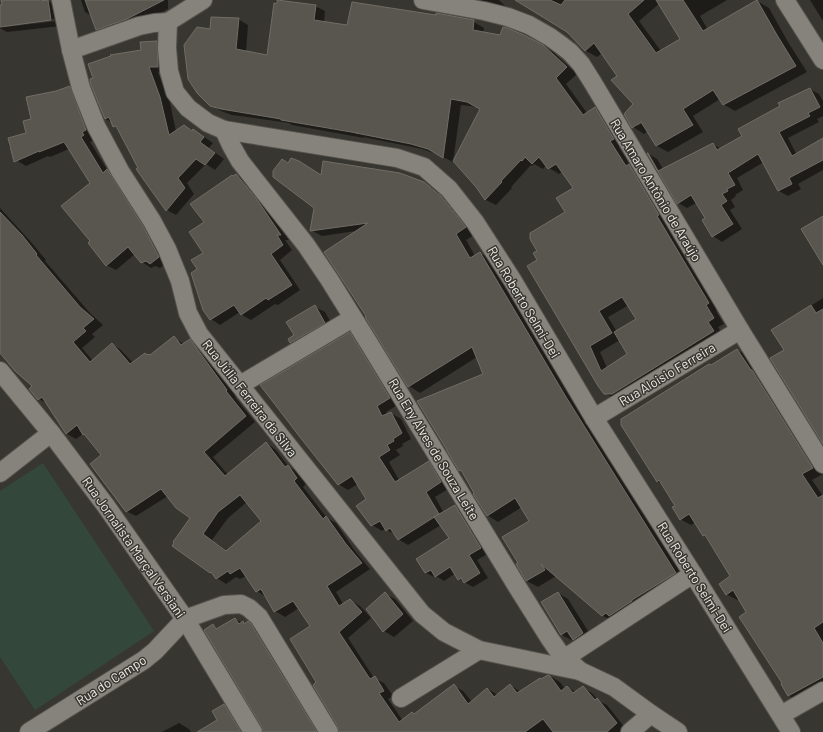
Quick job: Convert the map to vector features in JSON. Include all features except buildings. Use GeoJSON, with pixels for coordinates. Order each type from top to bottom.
{"type":"FeatureCollection","features":[{"type":"Feature","properties":{"kind":"street","name":"Rua Júlia Ferreira da Silva"},"geometry":{"type":"LineString","coordinates":[[61,0],[71,50],[81,88],[96,126],[120,171],[152,221],[167,249],[180,281],[188,313],[199,334],[422,614],[444,632],[479,650],[580,671]]}},
{"type":"Feature","properties":{"kind":"street"},"geometry":{"type":"LineString","coordinates":[[71,50],[139,26],[168,22],[203,0]]}},
{"type":"Feature","properties":{"kind":"street","name":"Rua Amaro Antônio de Araújo"},"geometry":{"type":"LineString","coordinates":[[423,0],[484,11],[529,25],[562,45],[581,64],[740,330],[823,464]]}},
{"type":"Feature","properties":{"kind":"street"},"geometry":{"type":"LineString","coordinates":[[785,0],[823,60]]}},
{"type":"Feature","properties":{"kind":"street","name":"Rua Roberto Selmi-Dei"},"geometry":{"type":"LineString","coordinates":[[168,22],[167,48],[169,71],[175,92],[188,108],[208,123],[224,130],[396,158],[424,167],[449,189],[475,222],[513,281],[594,418],[791,732]]}},
{"type":"Feature","properties":{"kind":"street","name":"Rua Eny Alves de Souza Leite"},"geometry":{"type":"LineString","coordinates":[[224,130],[240,161],[306,245],[329,279],[550,640],[559,652],[580,671],[614,687],[678,732]]}},
{"type":"Feature","properties":{"kind":"street"},"geometry":{"type":"LineString","coordinates":[[240,385],[353,318]]}},
{"type":"Feature","properties":{"kind":"street","name":"Rua Aloisio Ferreira"},"geometry":{"type":"LineString","coordinates":[[594,418],[740,330]]}},
{"type":"Feature","properties":{"kind":"street","name":"Rua Jornalista Marçal Versiani"},"geometry":{"type":"LineString","coordinates":[[0,371],[51,433],[106,506],[185,619],[253,732]]}},
{"type":"Feature","properties":{"kind":"street"},"geometry":{"type":"LineString","coordinates":[[0,473],[51,433]]}},
{"type":"Feature","properties":{"kind":"street"},"geometry":{"type":"LineString","coordinates":[[565,658],[693,574]]}},
{"type":"Feature","properties":{"kind":"street"},"geometry":{"type":"LineString","coordinates":[[185,619],[224,605],[241,604],[249,608],[259,618],[329,732]]}},
{"type":"Feature","properties":{"kind":"street","name":"Rua do Campo"},"geometry":{"type":"LineString","coordinates":[[29,732],[144,660],[155,651],[185,619]]}},
{"type":"Feature","properties":{"kind":"street"},"geometry":{"type":"LineString","coordinates":[[401,698],[479,650]]}},
{"type":"Feature","properties":{"kind":"street"},"geometry":{"type":"LineString","coordinates":[[781,715],[823,691]]}},
{"type":"Feature","properties":{"kind":"street"},"geometry":{"type":"LineString","coordinates":[[630,732],[651,714]]}},
{"type":"Feature","properties":{"kind":"green space"},"geometry":{"type":"Polygon","coordinates":[[[43,463],[154,631],[35,710],[0,657],[0,491],[43,463]]]}}]}
